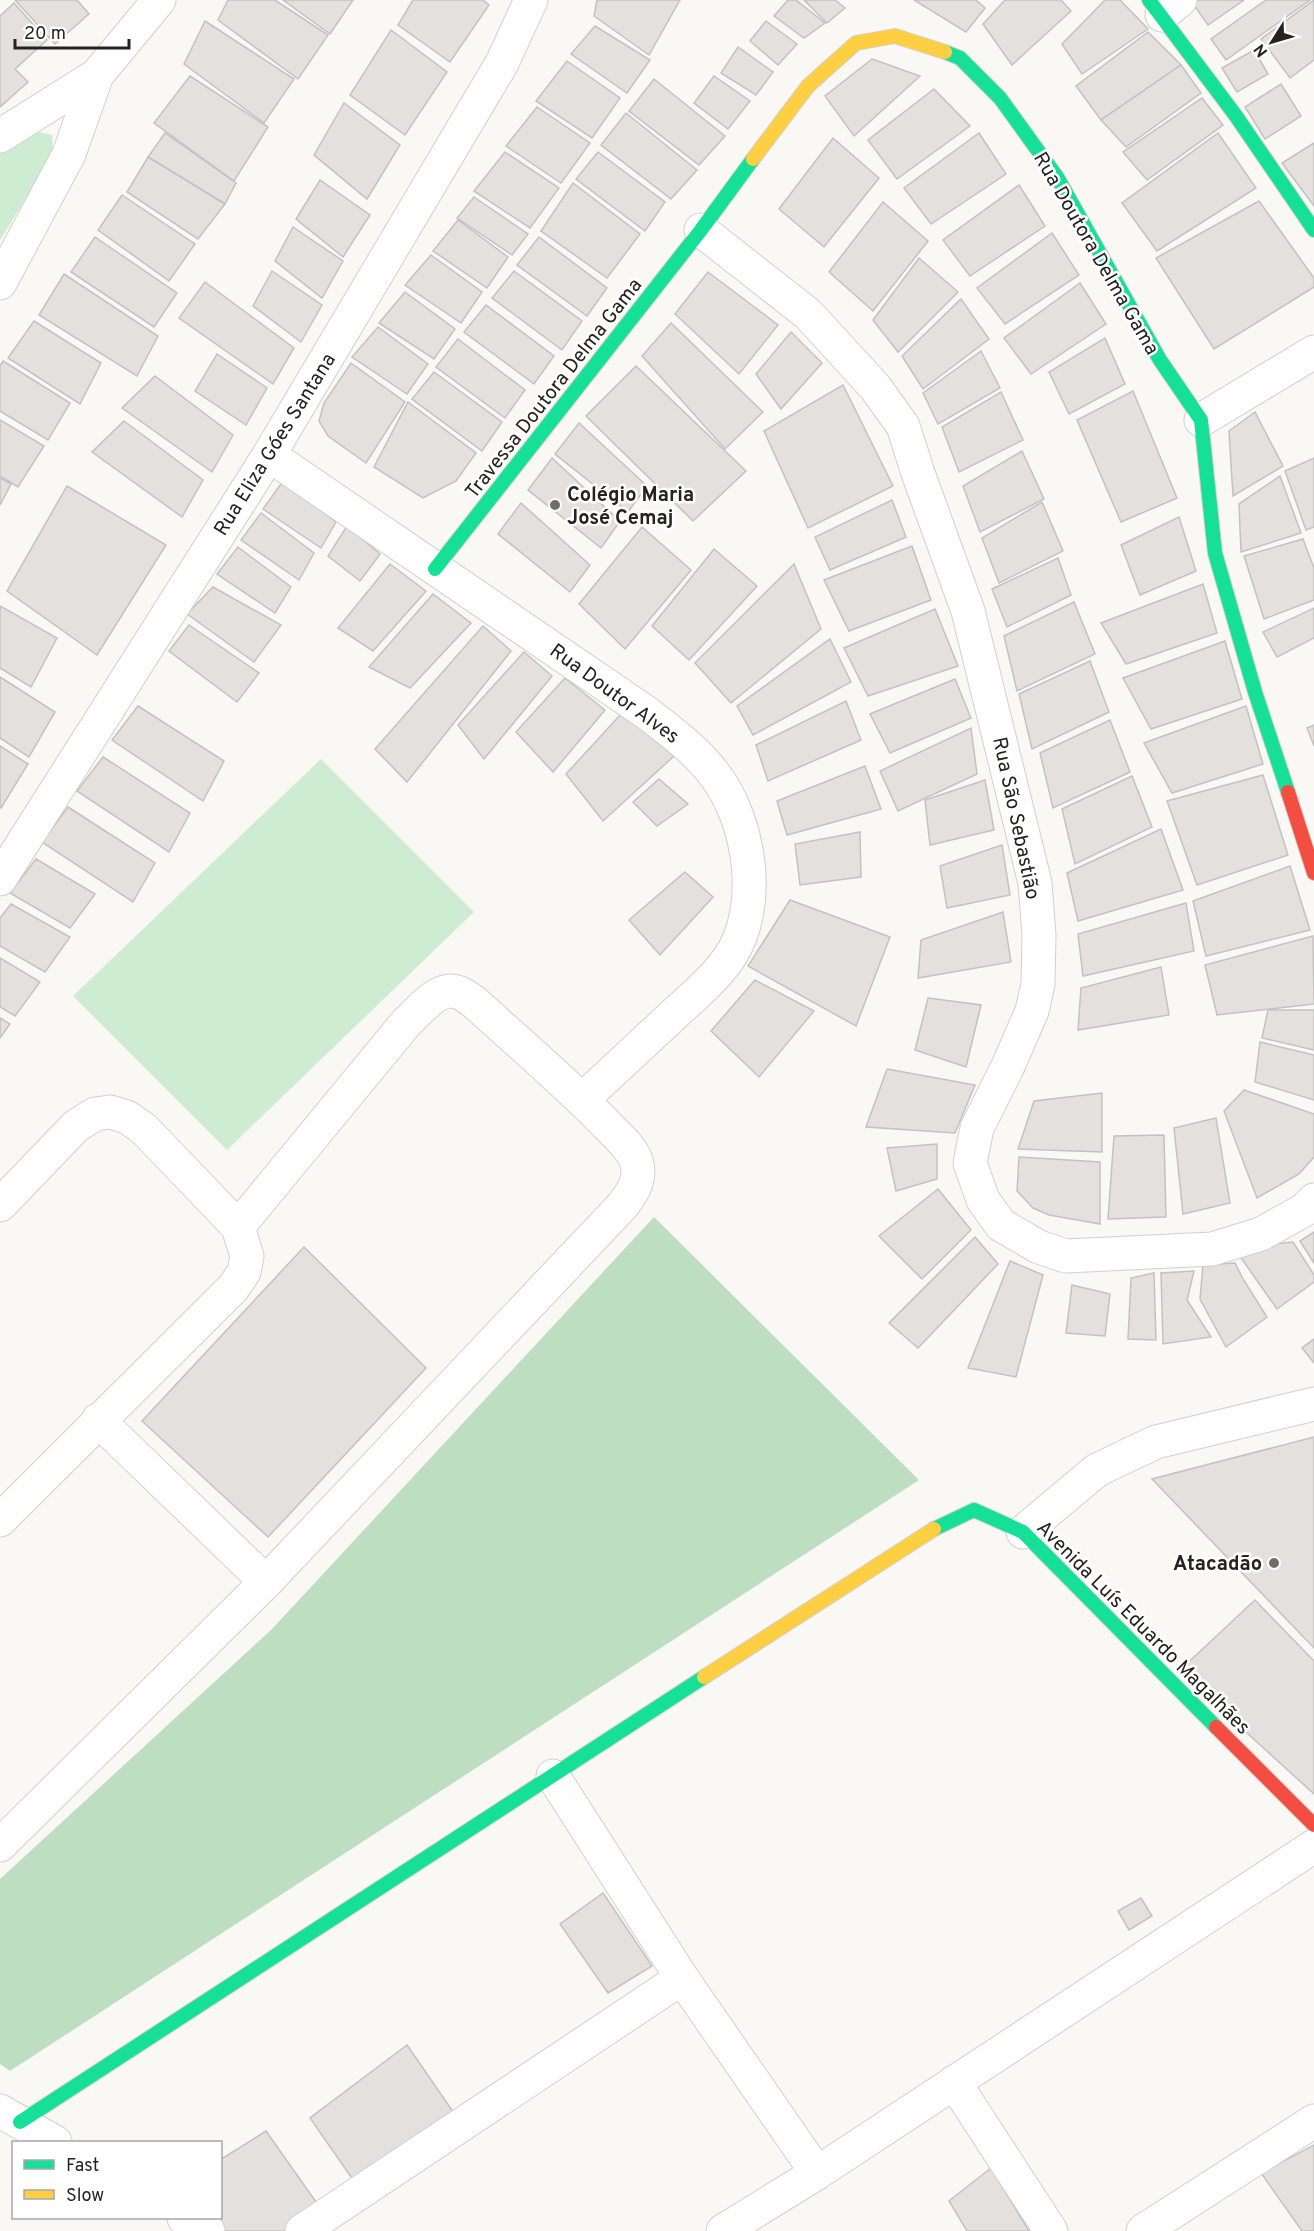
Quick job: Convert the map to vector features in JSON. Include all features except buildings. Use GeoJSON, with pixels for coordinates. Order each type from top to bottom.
{"type":"FeatureCollection","features":[{"type":"Feature","properties":{"kind":"street"},"geometry":{"type":"LineString","coordinates":[[0,136],[97,75],[159,0]]}},
{"type":"Feature","properties":{"kind":"street","name":"Rua Eliza Góes Santana"},"geometry":{"type":"LineString","coordinates":[[0,879],[269,455],[502,63],[531,0]]}},
{"type":"Feature","properties":{"kind":"street"},"geometry":{"type":"LineString","coordinates":[[1164,5],[1314,230]]}},
{"type":"Feature","properties":{"kind":"street","name":"Rua Doutora Delma Gama"},"geometry":{"type":"LineString","coordinates":[[701,230],[808,86],[856,43],[895,36],[925,44],[960,58],[1000,98],[1057,177],[1160,360],[1201,420],[1215,552],[1255,692],[1314,873]]}},
{"type":"Feature","properties":{"kind":"street"},"geometry":{"type":"LineString","coordinates":[[0,283],[69,154],[97,75]]}},
{"type":"Feature","properties":{"kind":"street","name":"Travessa Doutora Delma Gama"},"geometry":{"type":"LineString","coordinates":[[435,569],[701,230]]}},
{"type":"Feature","properties":{"kind":"street","name":"Rua São Sebastião"},"geometry":{"type":"LineString","coordinates":[[701,230],[808,315],[875,387],[903,426],[968,611],[1035,883],[1039,935],[1038,984],[1032,1011],[977,1128],[970,1163],[983,1200],[1001,1225],[1039,1247],[1066,1256],[1212,1249],[1261,1234],[1304,1210],[1314,1200]]}},
{"type":"Feature","properties":{"kind":"street"},"geometry":{"type":"LineString","coordinates":[[1201,420],[1314,352]]}},
{"type":"Feature","properties":{"kind":"street","name":"Rua Doutor Alves"},"geometry":{"type":"LineString","coordinates":[[269,455],[570,658],[647,713],[684,742],[714,774],[738,814],[748,850],[749,888],[744,926],[730,957],[706,984],[582,1100]]}},
{"type":"Feature","properties":{"kind":"street"},"geometry":{"type":"LineString","coordinates":[[0,1845],[266,1582],[593,1237],[632,1192],[638,1177],[637,1162],[624,1143],[582,1100],[474,1002],[458,992],[445,991],[406,1023],[238,1227]]}},
{"type":"Feature","properties":{"kind":"street"},"geometry":{"type":"LineString","coordinates":[[0,1205],[76,1126],[95,1114],[110,1112],[126,1117],[144,1129],[238,1227],[247,1256],[244,1272],[233,1288],[0,1520]]}},
{"type":"Feature","properties":{"kind":"street"},"geometry":{"type":"LineString","coordinates":[[1023,1532],[1097,1470],[1156,1442],[1314,1404]]}},
{"type":"Feature","properties":{"kind":"street"},"geometry":{"type":"LineString","coordinates":[[98,1420],[266,1582]]}},
{"type":"Feature","properties":{"kind":"street","name":"Avenida Luís Eduardo Magalhães"},"geometry":{"type":"LineString","coordinates":[[10,2117],[251,1969],[926,1533],[974,1510],[1023,1532],[1314,1825]]}},
{"type":"Feature","properties":{"kind":"street"},"geometry":{"type":"LineString","coordinates":[[553,1776],[682,1978],[817,2173]]}},
{"type":"Feature","properties":{"kind":"street"},"geometry":{"type":"LineString","coordinates":[[723,2231],[817,2173],[1314,1846]]}},
{"type":"Feature","properties":{"kind":"street"},"geometry":{"type":"LineString","coordinates":[[302,2231],[682,1978]]}},
{"type":"Feature","properties":{"kind":"street"},"geometry":{"type":"LineString","coordinates":[[954,2082],[1051,2231]]}},
{"type":"Feature","properties":{"kind":"street"},"geometry":{"type":"LineString","coordinates":[[10,2117],[53,2141]]}},
{"type":"Feature","properties":{"kind":"street"},"geometry":{"type":"LineString","coordinates":[[1143,2231],[1179,2221],[1314,2121]]}},
{"type":"Feature","properties":{"kind":"street"},"geometry":{"type":"LineString","coordinates":[[187,2219],[208,2231]]}},
{"type":"Feature","properties":{"kind":"green space"},"geometry":{"type":"Polygon","coordinates":[[[28,130],[52,135],[53,154],[0,240],[0,153],[28,130]]]}},
{"type":"Feature","properties":{"kind":"green space"},"geometry":{"type":"Polygon","coordinates":[[[321,759],[474,912],[227,1150],[73,996],[321,759]]]}},
{"type":"Feature","properties":{"kind":"green space"},"geometry":{"type":"Polygon","coordinates":[[[654,1217],[919,1480],[10,2071],[0,2064],[0,1879],[272,1629],[654,1217]]]}},
{"type":"Feature","properties":{"kind":"traffic: fast"},"geometry":{"type":"LineString","coordinates":[[1149,0],[1236,116],[1314,230]]}},
{"type":"Feature","properties":{"kind":"traffic: fast"},"geometry":{"type":"LineString","coordinates":[[945,52],[960,58],[1000,98],[1057,177],[1160,360],[1201,420],[1215,553],[1255,692],[1288,792]]}},
{"type":"Feature","properties":{"kind":"traffic: fast"},"geometry":{"type":"LineString","coordinates":[[435,569],[701,230],[753,159]]}},
{"type":"Feature","properties":{"kind":"traffic: fast"},"geometry":{"type":"LineString","coordinates":[[934,1529],[974,1510],[1023,1532],[1216,1727]]}},
{"type":"Feature","properties":{"kind":"traffic: fast"},"geometry":{"type":"LineString","coordinates":[[20,2122],[704,1677]]}},
{"type":"Feature","properties":{"kind":"traffic: slow"},"geometry":{"type":"LineString","coordinates":[[753,159],[808,86],[856,43],[895,36],[945,52]]}},
{"type":"Feature","properties":{"kind":"traffic: slow"},"geometry":{"type":"LineString","coordinates":[[704,1677],[934,1529]]}},
{"type":"Feature","properties":{"kind":"traffic: jam"},"geometry":{"type":"LineString","coordinates":[[1288,792],[1314,873]]}},
{"type":"Feature","properties":{"kind":"traffic: jam"},"geometry":{"type":"LineString","coordinates":[[1216,1727],[1314,1825]]}},
{"type":"Feature","properties":{"kind":"place","name":"Colégio Maria José Cemaj"},"geometry":{"type":"Point","coordinates":[555,505]}},
{"type":"Feature","properties":{"kind":"place","name":"Atacadão"},"geometry":{"type":"Point","coordinates":[1274,1563]}}]}
